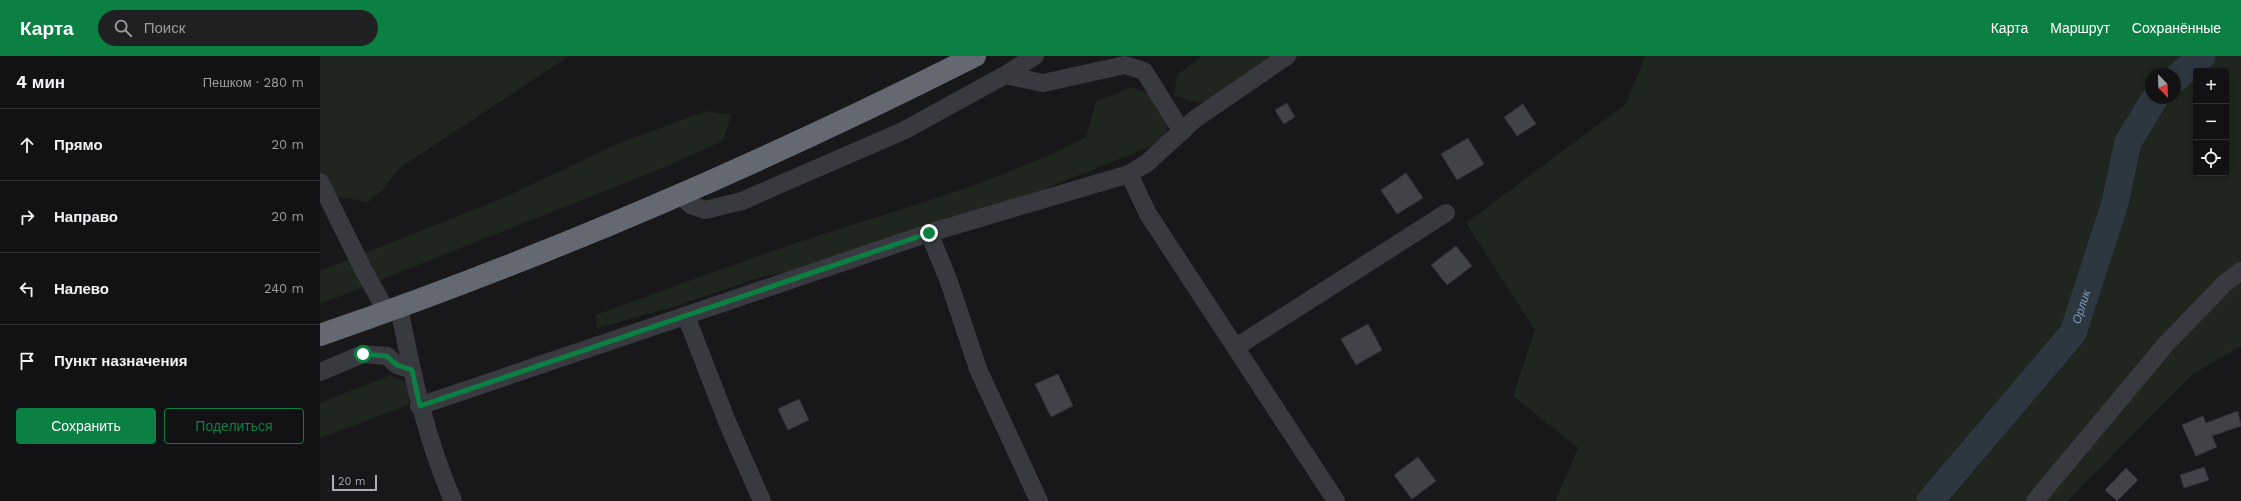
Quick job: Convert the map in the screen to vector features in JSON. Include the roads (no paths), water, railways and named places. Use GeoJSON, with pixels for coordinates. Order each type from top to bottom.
{"type":"FeatureCollection","features":[{"type":"Feature","properties":{"kind":"highway"},"geometry":{"type":"LineString","coordinates":[[320,335],[393,310],[681,196],[838,123],[974,56]]}},
{"type":"Feature","properties":{"kind":"street"},"geometry":{"type":"LineString","coordinates":[[681,196],[691,206],[705,210],[742,201],[905,130],[1005,75],[1035,56]]}},
{"type":"Feature","properties":{"kind":"street"},"geometry":{"type":"LineString","coordinates":[[420,406],[929,233],[1129,174],[1147,163],[1195,119],[1287,56]]}},
{"type":"Feature","properties":{"kind":"street"},"geometry":{"type":"LineString","coordinates":[[1005,75],[1044,84],[1125,65],[1144,71],[1182,132]]}},
{"type":"Feature","properties":{"kind":"street"},"geometry":{"type":"LineString","coordinates":[[1129,174],[1148,214],[1336,501]]}},
{"type":"Feature","properties":{"kind":"street"},"geometry":{"type":"LineString","coordinates":[[320,182],[364,271],[393,310],[412,370],[420,406],[436,463],[453,501]]}},
{"type":"Feature","properties":{"kind":"street"},"geometry":{"type":"LineString","coordinates":[[1236,347],[1446,213]]}},
{"type":"Feature","properties":{"kind":"street"},"geometry":{"type":"LineString","coordinates":[[929,233],[948,279],[978,369],[1039,501]]}},
{"type":"Feature","properties":{"kind":"street"},"geometry":{"type":"LineString","coordinates":[[2035,501],[2166,344],[2224,283],[2241,271]]}},
{"type":"Feature","properties":{"kind":"street"},"geometry":{"type":"LineString","coordinates":[[686,316],[728,424],[762,501]]}},
{"type":"Feature","properties":{"kind":"street"},"geometry":{"type":"LineString","coordinates":[[320,372],[363,354],[386,356],[397,365],[412,370]]}},
{"type":"Feature","properties":{"kind":"waterway","name":"Орлик"},"geometry":{"type":"LineString","coordinates":[[2181,74],[2202,56]]}},
{"type":"Feature","properties":{"kind":"waterway","name":"Орлик"},"geometry":{"type":"LineString","coordinates":[[1930,501],[2073,333],[2115,203],[2128,142],[2151,104]]}}]}
